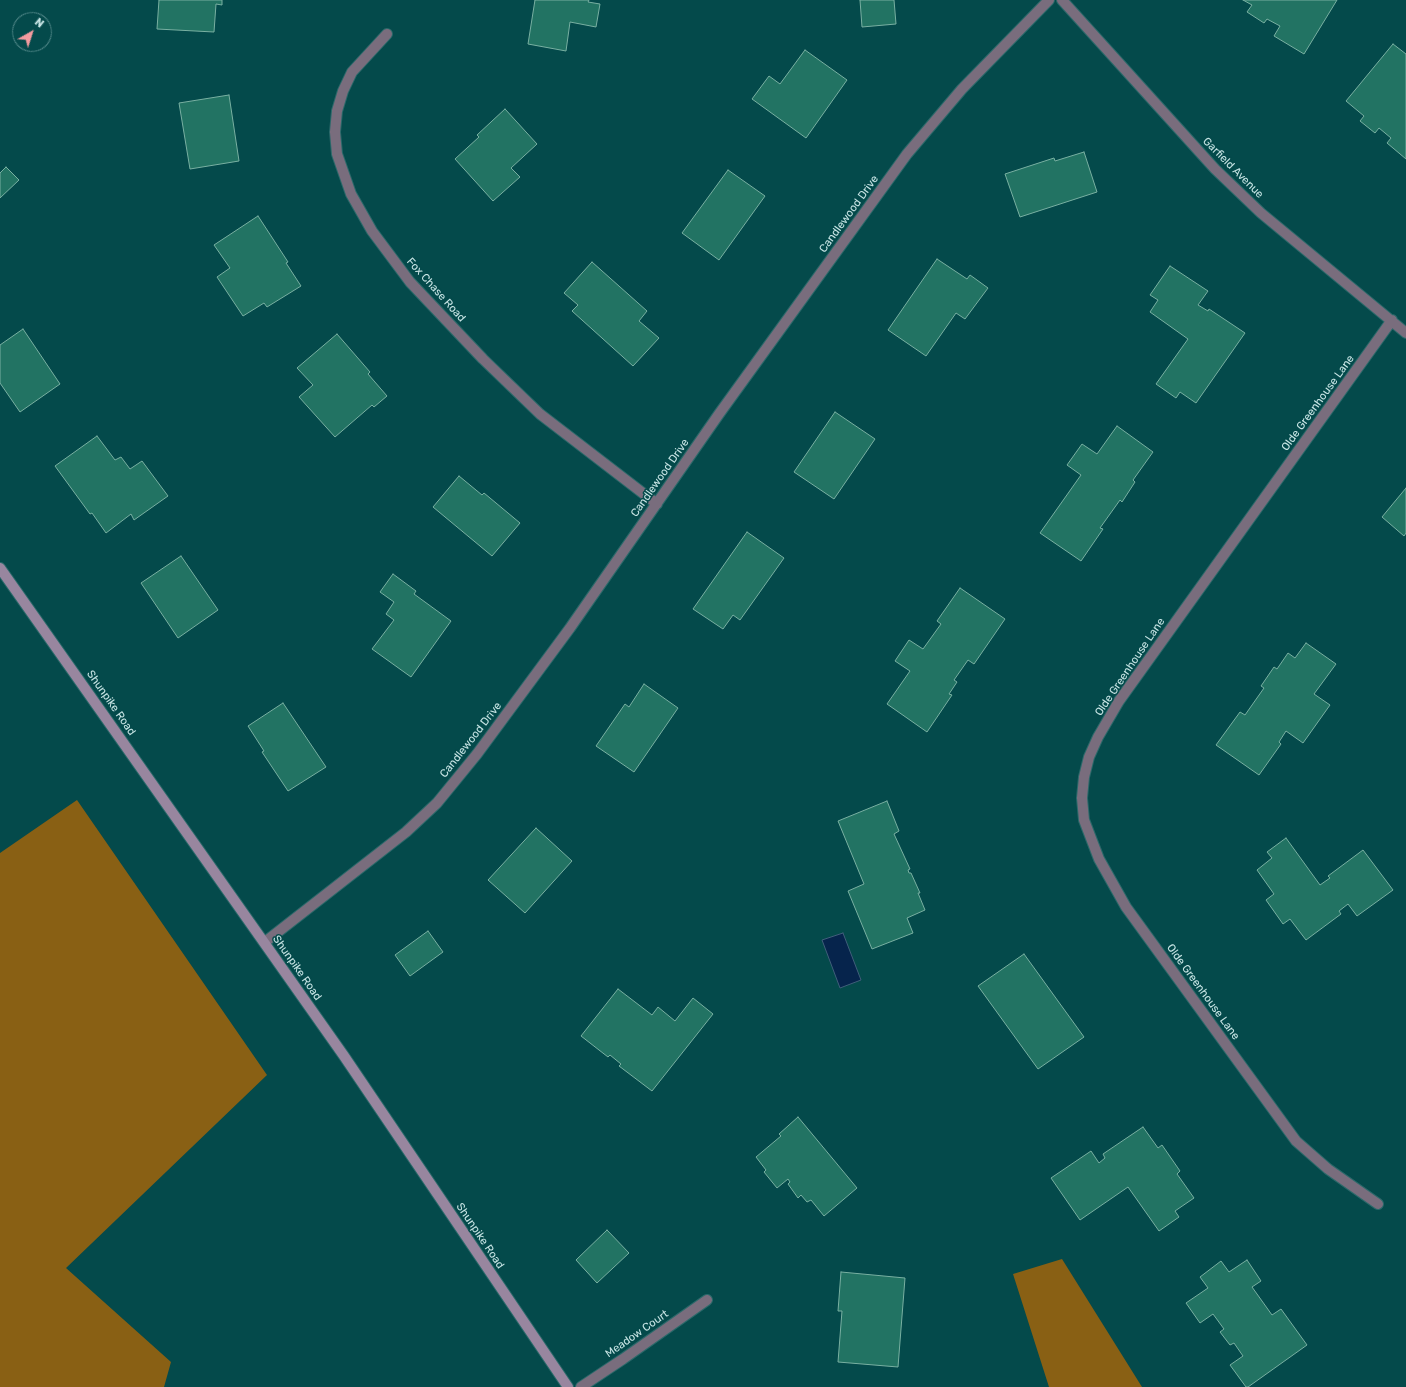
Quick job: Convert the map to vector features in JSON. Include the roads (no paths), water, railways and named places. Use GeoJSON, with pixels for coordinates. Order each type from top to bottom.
{"type":"FeatureCollection","features":[{"type":"Feature","properties":{"kind":"main road","name":"Shunpike Road"},"geometry":{"type":"LineString","coordinates":[[0,568],[265,942],[568,1387]]}},
{"type":"Feature","properties":{"kind":"street","name":"Candlewood Drive"},"geometry":{"type":"LineString","coordinates":[[265,942],[406,832],[437,803],[477,754],[570,628],[729,401],[907,154],[962,89],[1049,0]]}},
{"type":"Feature","properties":{"kind":"street","name":"Garfield Avenue"},"geometry":{"type":"LineString","coordinates":[[1062,0],[1215,169],[1262,212],[1406,332]]}},
{"type":"Feature","properties":{"kind":"street","name":"Fox Chase Road"},"geometry":{"type":"LineString","coordinates":[[387,34],[352,72],[343,91],[337,111],[335,132],[337,154],[351,194],[368,225],[410,282],[483,359],[540,414],[657,504]]}},
{"type":"Feature","properties":{"kind":"street","name":"Olde Greenhouse Lane"},"geometry":{"type":"LineString","coordinates":[[1378,1204],[1328,1169],[1296,1141],[1126,907],[1099,859],[1084,820],[1082,798],[1084,777],[1089,757],[1098,737],[1119,701],[1392,320]]}},
{"type":"Feature","properties":{"kind":"street","name":"Meadow Court"},"geometry":{"type":"LineString","coordinates":[[580,1387],[706,1300]]}},
{"type":"Feature","properties":{"kind":"water"},"geometry":{"type":"Polygon","coordinates":[[[843,933],[861,980],[840,988],[822,940],[843,933]]]}}]}
